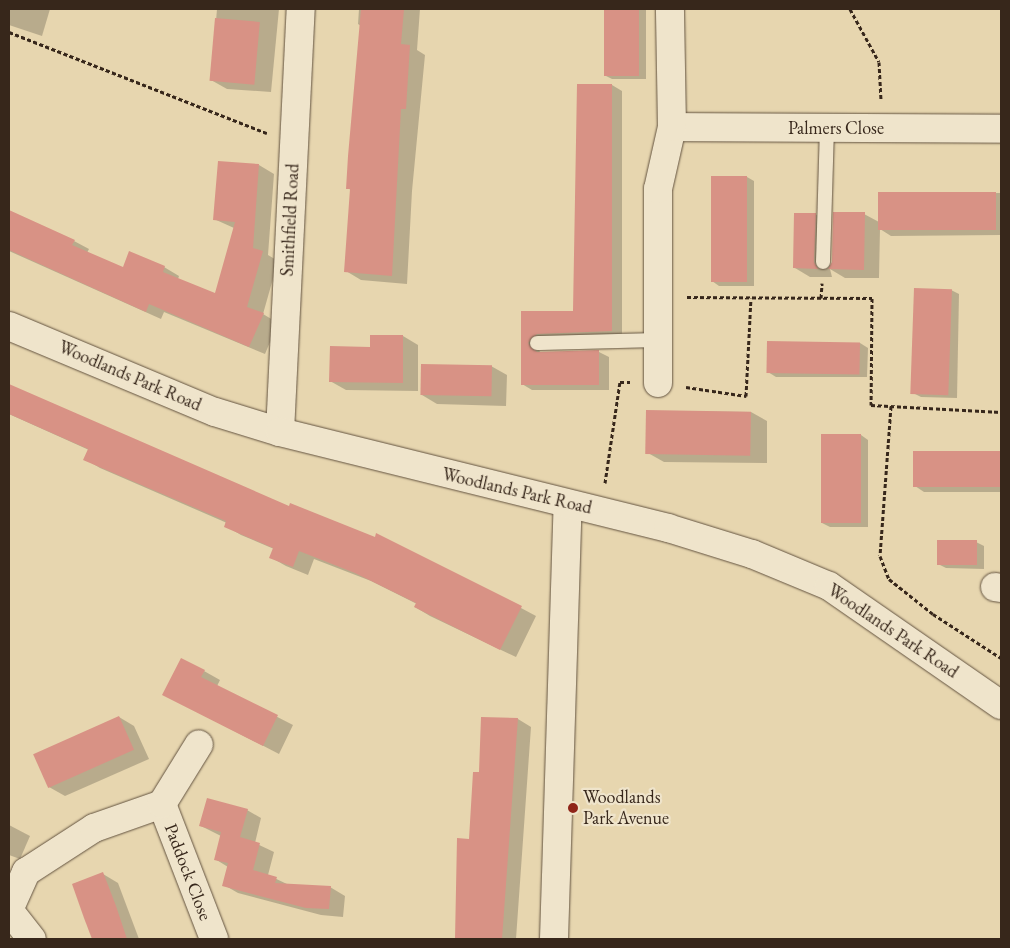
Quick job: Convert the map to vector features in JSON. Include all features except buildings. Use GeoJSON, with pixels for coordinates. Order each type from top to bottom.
{"type":"FeatureCollection","features":[{"type":"Feature","properties":{"kind":"street","name":"Smithfield Road"},"geometry":{"type":"LineString","coordinates":[[280,432],[301,9]]}},
{"type":"Feature","properties":{"kind":"street"},"geometry":{"type":"LineString","coordinates":[[658,383],[660,340],[658,189],[672,127],[670,9]]}},
{"type":"Feature","properties":{"kind":"street","name":"Palmers Close"},"geometry":{"type":"LineString","coordinates":[[672,127],[1001,129]]}},
{"type":"Feature","properties":{"kind":"street","name":"Woodlands Park Road"},"geometry":{"type":"LineString","coordinates":[[9,326],[215,412],[280,432],[568,504],[601,510],[752,554],[829,586],[1001,705]]}},
{"type":"Feature","properties":{"kind":"street"},"geometry":{"type":"LineString","coordinates":[[554,939],[568,504]]}},
{"type":"Feature","properties":{"kind":"street","name":"Paddock Close"},"geometry":{"type":"LineString","coordinates":[[9,910],[26,872],[94,828],[162,804],[199,744]]}},
{"type":"Feature","properties":{"kind":"street","name":"Paddock Close"},"geometry":{"type":"LineString","coordinates":[[162,804],[214,939]]}},
{"type":"Feature","properties":{"kind":"street"},"geometry":{"type":"LineString","coordinates":[[9,910],[32,939]]}},
{"type":"Feature","properties":{"kind":"lane"},"geometry":{"type":"LineString","coordinates":[[824,262],[827,128]]}},
{"type":"Feature","properties":{"kind":"lane"},"geometry":{"type":"LineString","coordinates":[[537,343],[660,340]]}},
{"type":"Feature","properties":{"kind":"path"},"geometry":{"type":"LineString","coordinates":[[850,9],[879,62],[882,128]]}},
{"type":"Feature","properties":{"kind":"path"},"geometry":{"type":"LineString","coordinates":[[9,32],[294,143]]}},
{"type":"Feature","properties":{"kind":"path"},"geometry":{"type":"LineString","coordinates":[[659,297],[872,298],[871,405],[1001,412]]}},
{"type":"Feature","properties":{"kind":"path"},"geometry":{"type":"LineString","coordinates":[[601,510],[620,382],[658,383],[746,396],[751,298]]}},
{"type":"Feature","properties":{"kind":"path"},"geometry":{"type":"LineString","coordinates":[[891,406],[880,556],[889,579],[933,614],[1001,658]]}},
{"type":"Feature","properties":{"kind":"place","name":"Woodlands Park Avenue"},"geometry":{"type":"Point","coordinates":[573,808]}}]}
